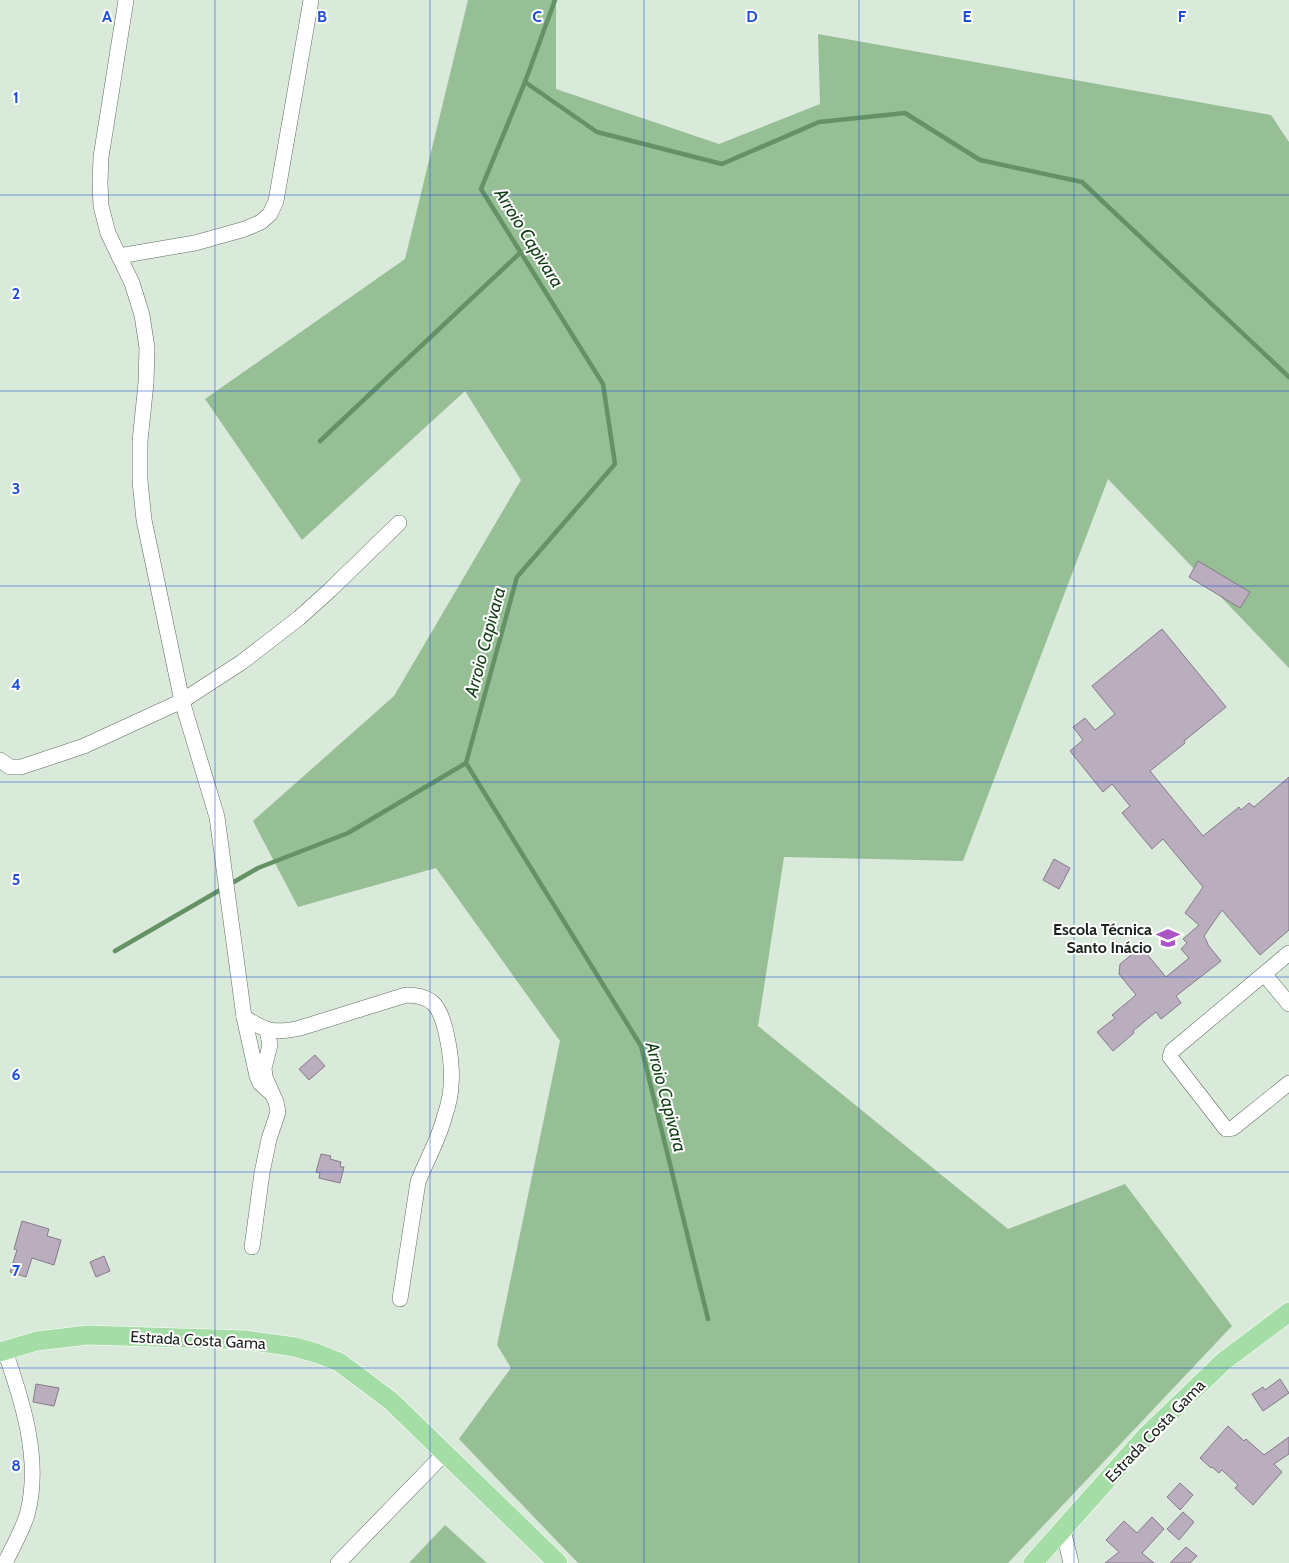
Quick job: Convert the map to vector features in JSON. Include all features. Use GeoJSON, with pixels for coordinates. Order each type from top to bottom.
{"type":"FeatureCollection","features":[{"type":"Feature","properties":{"kind":"main road","name":"Estrada Costa Gama"},"geometry":{"type":"LineString","coordinates":[[1038,1561],[1063,1530],[1153,1429],[1224,1361],[1289,1312]]}},
{"type":"Feature","properties":{"kind":"main road","name":"Estrada Costa Gama"},"geometry":{"type":"LineString","coordinates":[[2,1352],[37,1341],[88,1335],[245,1340],[295,1347],[316,1353],[339,1362],[392,1401],[558,1563]]}},
{"type":"Feature","properties":{"kind":"street"},"geometry":{"type":"LineString","coordinates":[[126,0],[102,157],[101,206],[108,233],[132,283],[142,315],[147,348],[146,383],[140,441],[140,481],[144,520],[182,701],[217,816],[244,1017],[256,1076],[260,1083],[271,1093]]}},
{"type":"Feature","properties":{"kind":"street"},"geometry":{"type":"LineString","coordinates":[[119,256],[195,243],[228,234],[261,222],[270,214],[276,201],[311,0]]}},
{"type":"Feature","properties":{"kind":"street"},"geometry":{"type":"LineString","coordinates":[[0,760],[10,767],[21,767],[84,746],[182,701],[242,662],[299,618],[399,523]]}},
{"type":"Feature","properties":{"kind":"street"},"geometry":{"type":"LineString","coordinates":[[1289,953],[1172,1051],[1170,1057],[1226,1129],[1233,1128],[1289,1083]]}},
{"type":"Feature","properties":{"kind":"street"},"geometry":{"type":"LineString","coordinates":[[1265,974],[1289,1004]]}},
{"type":"Feature","properties":{"kind":"street"},"geometry":{"type":"LineString","coordinates":[[244,1017],[267,1030],[289,1031],[406,995],[427,999],[440,1012],[450,1053],[451,1085],[436,1145],[425,1164],[418,1182],[400,1299]]}},
{"type":"Feature","properties":{"kind":"street"},"geometry":{"type":"LineString","coordinates":[[252,1247],[262,1173],[269,1139],[278,1112],[276,1102],[265,1076],[264,1068],[270,1045],[267,1030]]}},
{"type":"Feature","properties":{"kind":"street"},"geometry":{"type":"LineString","coordinates":[[2,1352],[21,1400],[31,1454],[33,1481],[28,1512],[5,1563]]}},
{"type":"Feature","properties":{"kind":"street"},"geometry":{"type":"LineString","coordinates":[[338,1563],[445,1453]]}},
{"type":"Feature","properties":{"kind":"street"},"geometry":{"type":"LineString","coordinates":[[1063,1530],[1071,1563]]}},
{"type":"Feature","properties":{"kind":"green space"},"geometry":{"type":"Polygon","coordinates":[[[468,0],[556,0],[556,89],[719,144],[820,104],[818,34],[1271,115],[1289,142],[1289,668],[1108,479],[963,861],[784,857],[758,1026],[1008,1229],[1125,1184],[1232,1326],[1008,1563],[578,1563],[459,1439],[511,1368],[497,1345],[560,1041],[436,868],[298,907],[253,821],[394,696],[521,480],[465,391],[302,540],[205,399],[405,259],[468,0]]]}},
{"type":"Feature","properties":{"kind":"green space"},"geometry":{"type":"Polygon","coordinates":[[[445,1525],[487,1563],[409,1563],[445,1525]]]}},
{"type":"Feature","properties":{"kind":"building"},"geometry":{"type":"Polygon","coordinates":[[[1198,561],[1250,592],[1240,608],[1189,577],[1198,561]]]}},
{"type":"Feature","properties":{"kind":"building"},"geometry":{"type":"Polygon","coordinates":[[[1162,629],[1226,707],[1150,771],[1203,836],[1239,807],[1241,810],[1249,803],[1254,807],[1289,777],[1289,930],[1260,955],[1222,910],[1204,936],[1208,945],[1221,961],[1176,996],[1181,1003],[1161,1019],[1156,1012],[1113,1051],[1097,1032],[1115,1018],[1112,1015],[1136,995],[1119,974],[1120,964],[1141,947],[1166,977],[1189,958],[1181,949],[1187,943],[1183,939],[1199,925],[1185,913],[1203,887],[1163,839],[1152,849],[1122,813],[1130,806],[1112,784],[1103,792],[1070,751],[1083,740],[1073,727],[1085,718],[1095,730],[1115,714],[1092,686],[1162,629]]]}},
{"type":"Feature","properties":{"kind":"building"},"geometry":{"type":"Polygon","coordinates":[[[1054,859],[1070,868],[1059,889],[1043,880],[1054,859]]]}},
{"type":"Feature","properties":{"kind":"building"},"geometry":{"type":"Polygon","coordinates":[[[315,1055],[325,1066],[309,1080],[299,1069],[315,1055]]]}},
{"type":"Feature","properties":{"kind":"building"},"geometry":{"type":"Polygon","coordinates":[[[321,1154],[331,1156],[330,1159],[341,1162],[340,1167],[344,1167],[340,1183],[319,1178],[320,1173],[316,1172],[321,1154]]]}},
{"type":"Feature","properties":{"kind":"building"},"geometry":{"type":"Polygon","coordinates":[[[22,1221],[49,1229],[47,1236],[61,1240],[54,1265],[32,1258],[26,1277],[10,1272],[17,1250],[14,1249],[22,1221]]]}},
{"type":"Feature","properties":{"kind":"building"},"geometry":{"type":"Polygon","coordinates":[[[104,1256],[110,1271],[96,1277],[90,1262],[104,1256]]]}},
{"type":"Feature","properties":{"kind":"building"},"geometry":{"type":"Polygon","coordinates":[[[1280,1379],[1289,1393],[1263,1411],[1252,1394],[1263,1387],[1265,1390],[1280,1379]]]}},
{"type":"Feature","properties":{"kind":"building"},"geometry":{"type":"Polygon","coordinates":[[[36,1384],[59,1388],[54,1406],[33,1402],[36,1384]]]}},
{"type":"Feature","properties":{"kind":"building"},"geometry":{"type":"Polygon","coordinates":[[[1228,1426],[1244,1441],[1246,1439],[1264,1455],[1289,1437],[1289,1454],[1274,1464],[1282,1472],[1253,1505],[1235,1488],[1238,1485],[1222,1470],[1219,1473],[1200,1458],[1228,1426]]]}},
{"type":"Feature","properties":{"kind":"building"},"geometry":{"type":"Polygon","coordinates":[[[1180,1483],[1193,1495],[1180,1510],[1167,1497],[1180,1483]]]}},
{"type":"Feature","properties":{"kind":"building"},"geometry":{"type":"Polygon","coordinates":[[[1183,1512],[1194,1522],[1179,1540],[1167,1529],[1183,1512]]]}},
{"type":"Feature","properties":{"kind":"building"},"geometry":{"type":"Polygon","coordinates":[[[1152,1517],[1164,1529],[1142,1553],[1154,1563],[1105,1563],[1119,1552],[1106,1540],[1124,1521],[1137,1533],[1152,1517]]]}},
{"type":"Feature","properties":{"kind":"building"},"geometry":{"type":"Polygon","coordinates":[[[1186,1547],[1197,1556],[1190,1563],[1170,1563],[1186,1547]]]}},
{"type":"Feature","properties":{"kind":"waterway","name":"Arroio Capivara"},"geometry":{"type":"LineString","coordinates":[[555,0],[525,82],[481,189],[603,384],[615,464],[517,577],[466,763],[641,1046],[708,1319]]}},
{"type":"Feature","properties":{"kind":"waterway"},"geometry":{"type":"LineString","coordinates":[[525,82],[597,132],[722,164],[819,122],[905,113],[980,160],[1082,182],[1289,377]]}},
{"type":"Feature","properties":{"kind":"waterway"},"geometry":{"type":"LineString","coordinates":[[320,441],[521,252]]}},
{"type":"Feature","properties":{"kind":"waterway"},"geometry":{"type":"LineString","coordinates":[[115,951],[258,868],[348,833],[466,763]]}},
{"type":"Feature","properties":{"kind":"place","name":"Escola Técnica Santo Inácio"},"geometry":{"type":"Point","coordinates":[1168,938]}}]}
